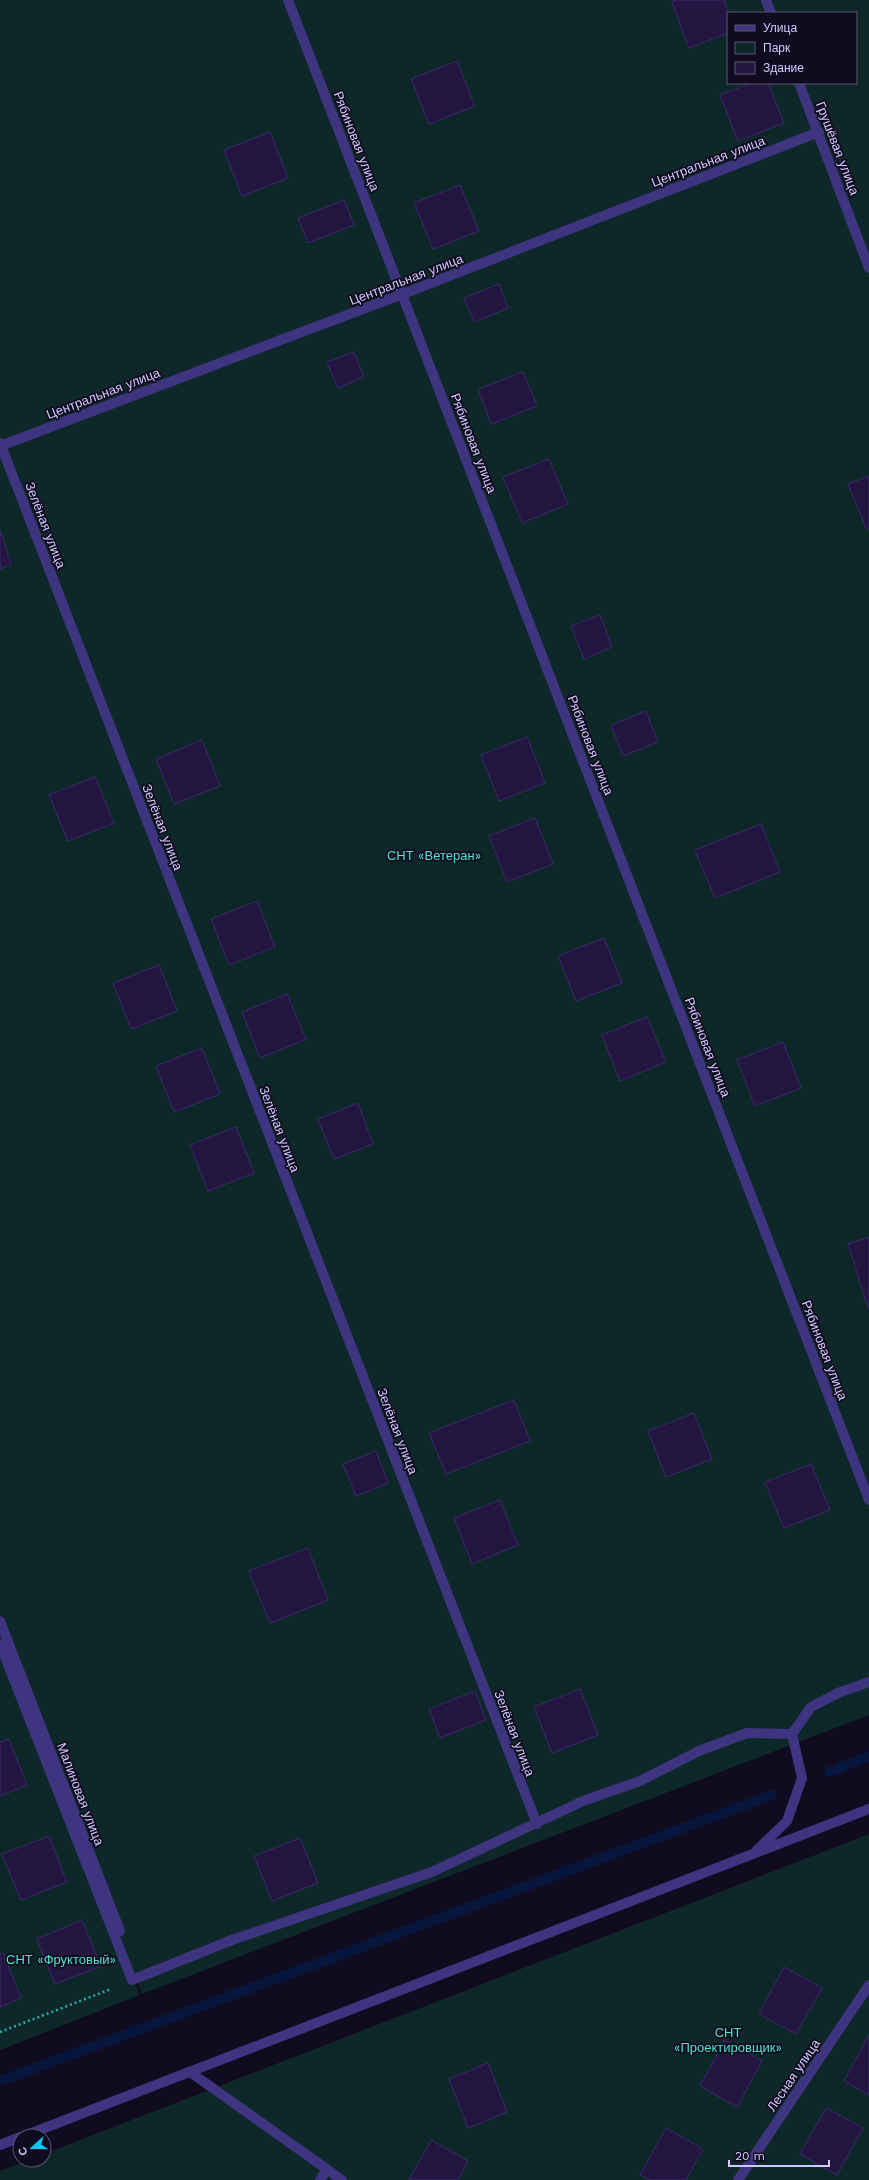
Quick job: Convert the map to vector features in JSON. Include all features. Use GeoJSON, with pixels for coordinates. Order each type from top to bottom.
{"type":"FeatureCollection","features":[{"type":"Feature","properties":{"kind":"street","name":"Рябиновая улица"},"geometry":{"type":"LineString","coordinates":[[288,0],[869,1500]]}},
{"type":"Feature","properties":{"kind":"street"},"geometry":{"type":"LineString","coordinates":[[766,0],[771,12]]}},
{"type":"Feature","properties":{"kind":"street","name":"Грушёвая улица"},"geometry":{"type":"LineString","coordinates":[[799,84],[819,132],[869,268]]}},
{"type":"Feature","properties":{"kind":"street","name":"Центральная улица"},"geometry":{"type":"LineString","coordinates":[[0,445],[403,294],[819,132]]}},
{"type":"Feature","properties":{"kind":"street","name":"Зелёная улица"},"geometry":{"type":"LineString","coordinates":[[0,445],[536,1824]]}},
{"type":"Feature","properties":{"kind":"street","name":"Малиновая улица"},"geometry":{"type":"LineString","coordinates":[[0,1621],[135,1979]]}},
{"type":"Feature","properties":{"kind":"street"},"geometry":{"type":"LineString","coordinates":[[0,1644],[135,1979],[232,1940],[432,1872],[583,1801],[640,1781],[699,1751],[747,1733],[792,1734]]}},
{"type":"Feature","properties":{"kind":"street"},"geometry":{"type":"LineString","coordinates":[[754,1854],[786,1821],[802,1778],[792,1734],[811,1707],[838,1693],[869,1682]]}},
{"type":"Feature","properties":{"kind":"street"},"geometry":{"type":"LineString","coordinates":[[45,2128],[869,1810]]}},
{"type":"Feature","properties":{"kind":"street","name":"Лесная улица"},"geometry":{"type":"LineString","coordinates":[[738,2180],[869,1985]]}},
{"type":"Feature","properties":{"kind":"street"},"geometry":{"type":"LineString","coordinates":[[190,2072],[342,2180]]}},
{"type":"Feature","properties":{"kind":"street"},"geometry":{"type":"LineString","coordinates":[[0,2145],[12,2140]]}},
{"type":"Feature","properties":{"kind":"street"},"geometry":{"type":"LineString","coordinates":[[320,2180],[328,2169]]}},
{"type":"Feature","properties":{"kind":"path"},"geometry":{"type":"LineString","coordinates":[[0,2032],[135,1979]]}},
{"type":"Feature","properties":{"kind":"green space","name":"СНТ «Ветеран»"},"geometry":{"type":"Polygon","coordinates":[[[0,0],[869,0],[869,1715],[142,1994],[0,1627],[0,0]]]}},
{"type":"Feature","properties":{"kind":"green space","name":"СНТ «Фруктовый»"},"geometry":{"type":"Polygon","coordinates":[[[0,1633],[140,1995],[0,2050],[0,1633]]]}},
{"type":"Feature","properties":{"kind":"green space","name":"СНТ «Проектировщик»"},"geometry":{"type":"Polygon","coordinates":[[[869,1834],[869,2180],[0,2180],[0,2171],[12,2166],[12,2168],[52,2168],[52,2151],[869,1834]]]}},
{"type":"Feature","properties":{"kind":"building"},"geometry":{"type":"Polygon","coordinates":[[[676,0],[724,0],[729,12],[727,12],[727,33],[689,48],[672,2],[676,0]]]}},
{"type":"Feature","properties":{"kind":"building"},"geometry":{"type":"Polygon","coordinates":[[[457,61],[475,106],[429,124],[411,79],[457,61]]]}},
{"type":"Feature","properties":{"kind":"building"},"geometry":{"type":"Polygon","coordinates":[[[748,84],[768,84],[784,123],[738,141],[720,95],[748,84]]]}},
{"type":"Feature","properties":{"kind":"building"},"geometry":{"type":"Polygon","coordinates":[[[270,132],[288,178],[242,196],[224,150],[270,132]]]}},
{"type":"Feature","properties":{"kind":"building"},"geometry":{"type":"Polygon","coordinates":[[[460,185],[479,231],[433,249],[414,203],[460,185]]]}},
{"type":"Feature","properties":{"kind":"building"},"geometry":{"type":"Polygon","coordinates":[[[344,200],[354,225],[308,243],[298,218],[344,200]]]}},
{"type":"Feature","properties":{"kind":"building"},"geometry":{"type":"Polygon","coordinates":[[[499,284],[508,308],[474,322],[464,298],[499,284]]]}},
{"type":"Feature","properties":{"kind":"building"},"geometry":{"type":"Polygon","coordinates":[[[354,352],[364,377],[338,388],[327,362],[354,352]]]}},
{"type":"Feature","properties":{"kind":"building"},"geometry":{"type":"Polygon","coordinates":[[[523,372],[537,406],[491,424],[478,389],[523,372]]]}},
{"type":"Feature","properties":{"kind":"building"},"geometry":{"type":"Polygon","coordinates":[[[549,459],[568,504],[522,523],[503,477],[549,459]]]}},
{"type":"Feature","properties":{"kind":"building"},"geometry":{"type":"Polygon","coordinates":[[[869,476],[869,529],[867,530],[848,484],[869,476]]]}},
{"type":"Feature","properties":{"kind":"building"},"geometry":{"type":"Polygon","coordinates":[[[0,529],[11,564],[0,569],[0,529]]]}},
{"type":"Feature","properties":{"kind":"building"},"geometry":{"type":"Polygon","coordinates":[[[600,615],[612,647],[584,659],[571,626],[600,615]]]}},
{"type":"Feature","properties":{"kind":"building"},"geometry":{"type":"Polygon","coordinates":[[[646,711],[658,742],[623,756],[611,725],[646,711]]]}},
{"type":"Feature","properties":{"kind":"building"},"geometry":{"type":"Polygon","coordinates":[[[527,737],[545,783],[499,801],[481,755],[527,737]]]}},
{"type":"Feature","properties":{"kind":"building"},"geometry":{"type":"Polygon","coordinates":[[[202,740],[220,786],[174,804],[156,759],[202,740]]]}},
{"type":"Feature","properties":{"kind":"building"},"geometry":{"type":"Polygon","coordinates":[[[95,777],[114,823],[68,841],[49,795],[95,777]]]}},
{"type":"Feature","properties":{"kind":"building"},"geometry":{"type":"Polygon","coordinates":[[[535,818],[553,864],[507,882],[489,836],[535,818]]]}},
{"type":"Feature","properties":{"kind":"building"},"geometry":{"type":"Polygon","coordinates":[[[761,824],[780,872],[715,898],[695,850],[761,824]]]}},
{"type":"Feature","properties":{"kind":"building"},"geometry":{"type":"Polygon","coordinates":[[[257,901],[275,947],[229,965],[211,919],[257,901]]]}},
{"type":"Feature","properties":{"kind":"building"},"geometry":{"type":"Polygon","coordinates":[[[604,938],[622,983],[576,1001],[558,956],[604,938]]]}},
{"type":"Feature","properties":{"kind":"building"},"geometry":{"type":"Polygon","coordinates":[[[159,965],[177,1011],[131,1029],[113,983],[159,965]]]}},
{"type":"Feature","properties":{"kind":"building"},"geometry":{"type":"Polygon","coordinates":[[[287,994],[306,1039],[260,1058],[242,1012],[287,994]]]}},
{"type":"Feature","properties":{"kind":"building"},"geometry":{"type":"Polygon","coordinates":[[[647,1017],[666,1062],[620,1081],[602,1035],[647,1017]]]}},
{"type":"Feature","properties":{"kind":"building"},"geometry":{"type":"Polygon","coordinates":[[[783,1042],[801,1088],[755,1106],[737,1060],[783,1042]]]}},
{"type":"Feature","properties":{"kind":"building"},"geometry":{"type":"Polygon","coordinates":[[[202,1048],[220,1094],[174,1112],[156,1066],[202,1048]]]}},
{"type":"Feature","properties":{"kind":"building"},"geometry":{"type":"Polygon","coordinates":[[[358,1103],[373,1144],[334,1159],[318,1119],[358,1103]]]}},
{"type":"Feature","properties":{"kind":"building"},"geometry":{"type":"Polygon","coordinates":[[[236,1127],[254,1173],[208,1191],[190,1145],[236,1127]]]}},
{"type":"Feature","properties":{"kind":"building"},"geometry":{"type":"Polygon","coordinates":[[[869,1237],[869,1308],[868,1308],[848,1244],[869,1237]]]}},
{"type":"Feature","properties":{"kind":"building"},"geometry":{"type":"Polygon","coordinates":[[[514,1400],[530,1441],[446,1474],[429,1433],[514,1400]]]}},
{"type":"Feature","properties":{"kind":"building"},"geometry":{"type":"Polygon","coordinates":[[[694,1413],[712,1459],[666,1477],[648,1431],[694,1413]]]}},
{"type":"Feature","properties":{"kind":"building"},"geometry":{"type":"Polygon","coordinates":[[[376,1451],[388,1483],[356,1496],[343,1464],[376,1451]]]}},
{"type":"Feature","properties":{"kind":"building"},"geometry":{"type":"Polygon","coordinates":[[[811,1464],[830,1510],[784,1528],[765,1482],[811,1464]]]}},
{"type":"Feature","properties":{"kind":"building"},"geometry":{"type":"Polygon","coordinates":[[[500,1500],[518,1545],[472,1564],[454,1518],[500,1500]]]}},
{"type":"Feature","properties":{"kind":"building"},"geometry":{"type":"Polygon","coordinates":[[[308,1548],[328,1600],[270,1623],[249,1571],[308,1548]]]}},
{"type":"Feature","properties":{"kind":"building"},"geometry":{"type":"Polygon","coordinates":[[[580,1689],[598,1735],[552,1753],[534,1707],[580,1689]]]}},
{"type":"Feature","properties":{"kind":"building"},"geometry":{"type":"Polygon","coordinates":[[[475,1691],[486,1720],[440,1738],[429,1709],[475,1691]]]}},
{"type":"Feature","properties":{"kind":"building"},"geometry":{"type":"Polygon","coordinates":[[[9,1739],[27,1785],[0,1796],[0,1742],[9,1739]]]}},
{"type":"Feature","properties":{"kind":"building"},"geometry":{"type":"Polygon","coordinates":[[[49,1836],[67,1882],[21,1900],[2,1854],[49,1836]]]}},
{"type":"Feature","properties":{"kind":"building"},"geometry":{"type":"Polygon","coordinates":[[[300,1838],[318,1883],[272,1901],[254,1856],[300,1838]]]}},
{"type":"Feature","properties":{"kind":"building"},"geometry":{"type":"Polygon","coordinates":[[[82,1920],[101,1966],[55,1984],[37,1939],[82,1920]]]}},
{"type":"Feature","properties":{"kind":"building"},"geometry":{"type":"Polygon","coordinates":[[[3,1953],[21,1998],[0,2007],[0,1954],[3,1953]]]}},
{"type":"Feature","properties":{"kind":"building"},"geometry":{"type":"Polygon","coordinates":[[[784,1967],[822,1988],[796,2034],[759,2014],[784,1967]]]}},
{"type":"Feature","properties":{"kind":"building"},"geometry":{"type":"Polygon","coordinates":[[[869,2035],[869,2095],[844,2081],[869,2035]]]}},
{"type":"Feature","properties":{"kind":"building"},"geometry":{"type":"Polygon","coordinates":[[[725,2040],[762,2061],[737,2107],[700,2086],[725,2040]]]}},
{"type":"Feature","properties":{"kind":"building"},"geometry":{"type":"Polygon","coordinates":[[[488,2063],[507,2112],[468,2128],[449,2079],[488,2063]]]}},
{"type":"Feature","properties":{"kind":"building"},"geometry":{"type":"Polygon","coordinates":[[[826,2108],[863,2128],[837,2175],[800,2154],[826,2108]]]}},
{"type":"Feature","properties":{"kind":"building"},"geometry":{"type":"Polygon","coordinates":[[[666,2128],[703,2149],[686,2180],[650,2180],[640,2175],[666,2128]]]}},
{"type":"Feature","properties":{"kind":"building"},"geometry":{"type":"Polygon","coordinates":[[[431,2140],[468,2161],[458,2180],[409,2180],[431,2140]]]}},
{"type":"Feature","properties":{"kind":"waterway"},"geometry":{"type":"LineString","coordinates":[[829,1772],[869,1756]]}},
{"type":"Feature","properties":{"kind":"waterway"},"geometry":{"type":"LineString","coordinates":[[0,2081],[772,1795]]}}]}
